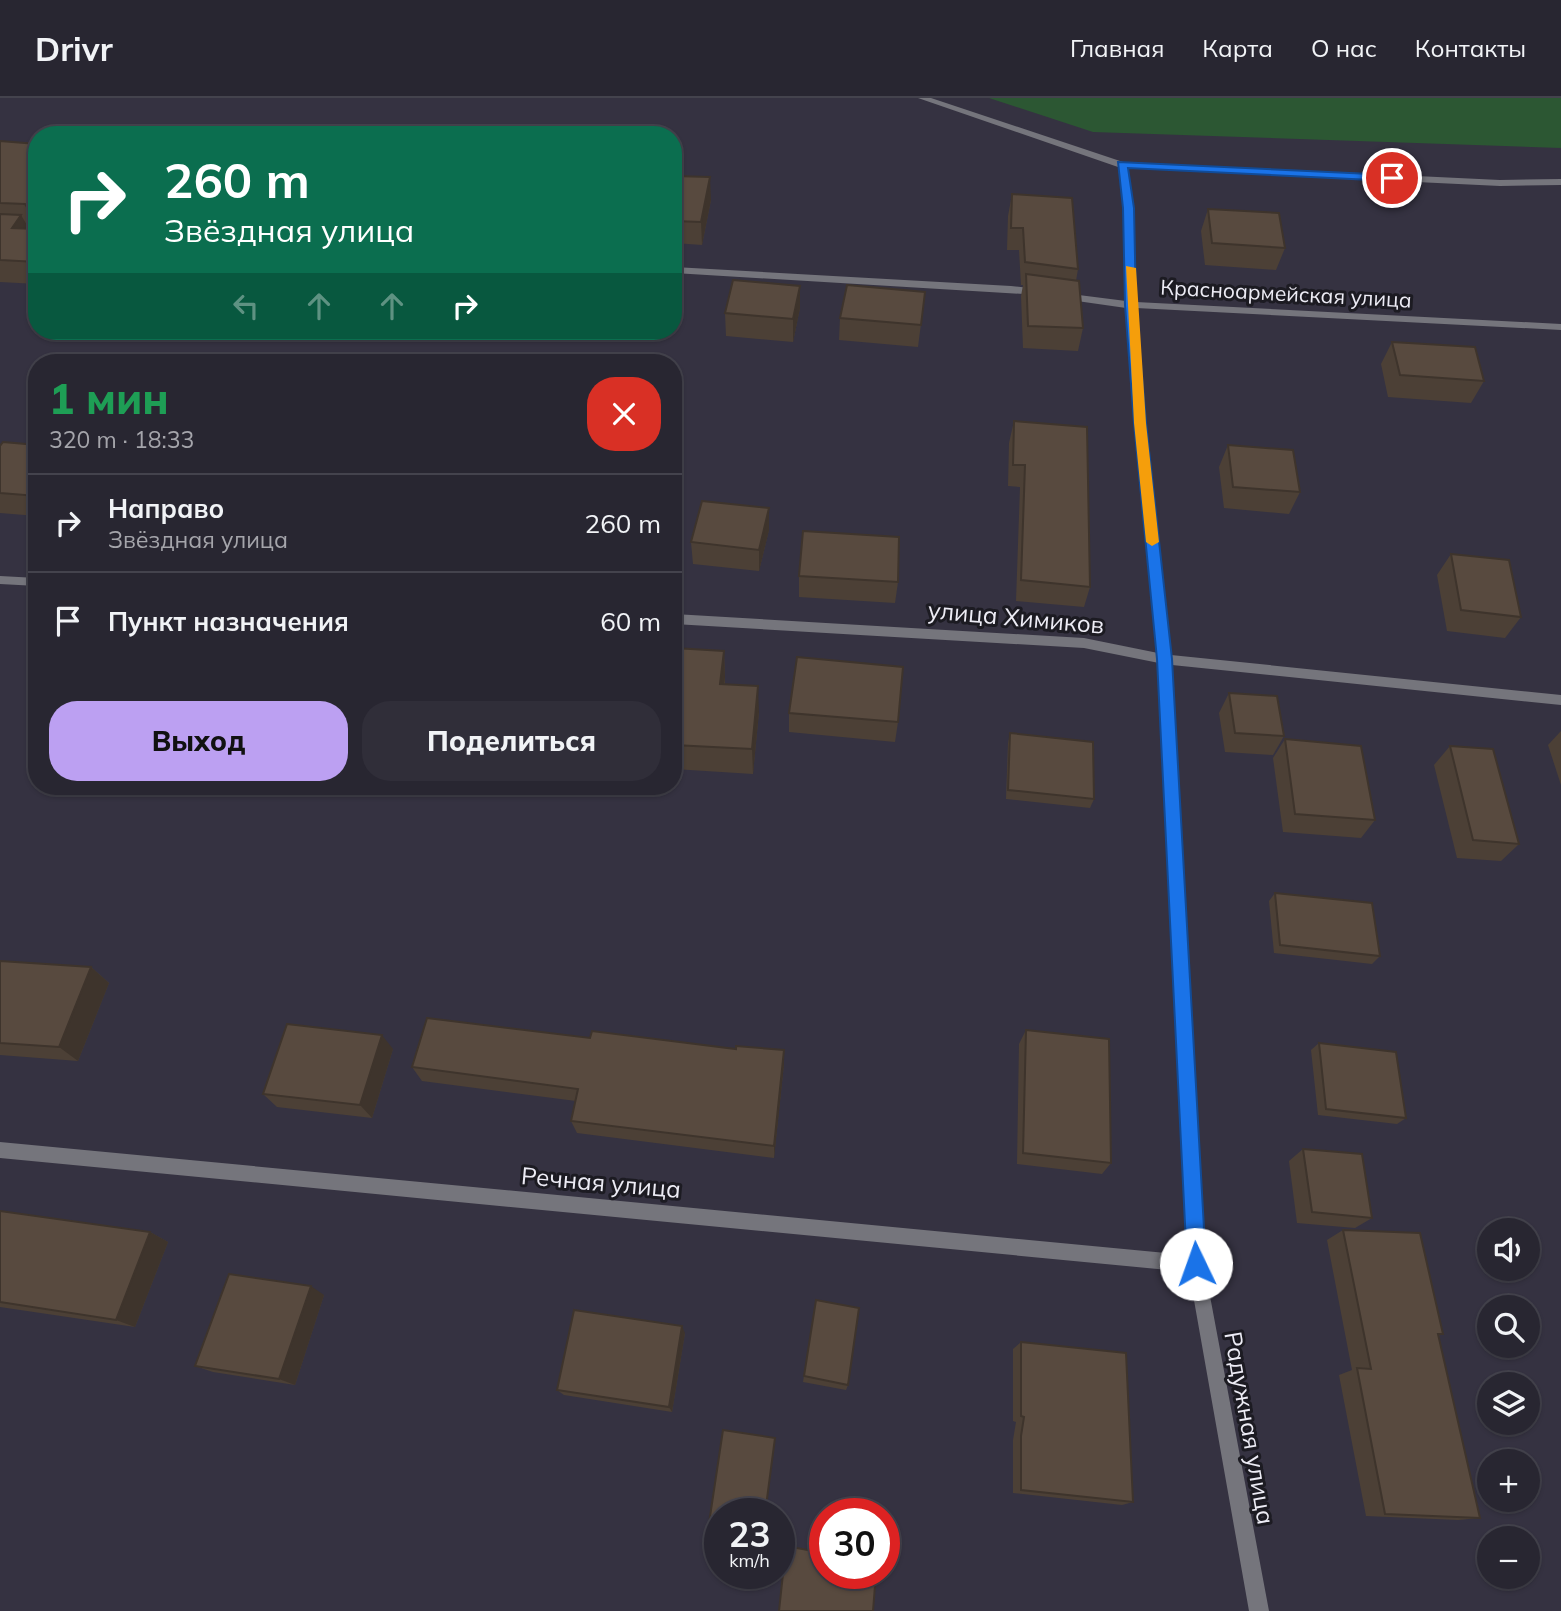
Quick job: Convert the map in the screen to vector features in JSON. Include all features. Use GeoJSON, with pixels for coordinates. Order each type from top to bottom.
{"type":"FeatureCollection","features":[{"type":"Feature","properties":{"kind":"street"},"geometry":{"type":"LineString","coordinates":[[922,98],[1122,165],[1500,183],[1561,182]]}},
{"type":"Feature","properties":{"kind":"street","name":"Радужная улица"},"geometry":{"type":"LineString","coordinates":[[1122,165],[1129,208],[1130,305],[1140,423],[1165,659],[1196,1264],[1259,1611]]}},
{"type":"Feature","properties":{"kind":"street","name":"Красноармейская улица"},"geometry":{"type":"LineString","coordinates":[[682,270],[1011,289],[1130,305],[1561,327]]}},
{"type":"Feature","properties":{"kind":"street"},"geometry":{"type":"LineString","coordinates":[[0,580],[28,582]]}},
{"type":"Feature","properties":{"kind":"street","name":"улица Химиков"},"geometry":{"type":"LineString","coordinates":[[682,619],[1084,643],[1165,659],[1561,700]]}},
{"type":"Feature","properties":{"kind":"street","name":"Речная улица"},"geometry":{"type":"LineString","coordinates":[[0,1150],[1196,1264]]}},
{"type":"Feature","properties":{"kind":"green space"},"geometry":{"type":"Polygon","coordinates":[[[989,98],[1561,98],[1561,148],[1093,132],[989,98]]]}},
{"type":"Feature","properties":{"kind":"building"},"geometry":{"type":"Polygon","coordinates":[[[0,141],[28,143],[28,206],[0,203],[0,141]]]}},
{"type":"Feature","properties":{"kind":"building"},"geometry":{"type":"Polygon","coordinates":[[[682,176],[710,177],[701,222],[682,221],[682,176]]]}},
{"type":"Feature","properties":{"kind":"building"},"geometry":{"type":"Polygon","coordinates":[[[1012,194],[1072,198],[1078,269],[1025,262],[1023,228],[1011,228],[1012,194]]]}},
{"type":"Feature","properties":{"kind":"building"},"geometry":{"type":"Polygon","coordinates":[[[1208,209],[1279,213],[1285,248],[1212,243],[1208,209]]]}},
{"type":"Feature","properties":{"kind":"building"},"geometry":{"type":"Polygon","coordinates":[[[0,214],[21,215],[12,228],[28,229],[28,262],[0,260],[0,214]]]}},
{"type":"Feature","properties":{"kind":"building"},"geometry":{"type":"Polygon","coordinates":[[[1026,274],[1079,281],[1083,328],[1028,326],[1026,274]]]}},
{"type":"Feature","properties":{"kind":"building"},"geometry":{"type":"Polygon","coordinates":[[[733,280],[800,286],[793,319],[725,313],[733,280]]]}},
{"type":"Feature","properties":{"kind":"building"},"geometry":{"type":"Polygon","coordinates":[[[847,285],[925,292],[921,325],[840,318],[847,285]]]}},
{"type":"Feature","properties":{"kind":"building"},"geometry":{"type":"Polygon","coordinates":[[[1392,342],[1475,347],[1484,381],[1400,375],[1392,342]]]}},
{"type":"Feature","properties":{"kind":"building"},"geometry":{"type":"Polygon","coordinates":[[[1014,421],[1087,427],[1090,587],[1021,580],[1025,465],[1013,465],[1014,421]]]}},
{"type":"Feature","properties":{"kind":"building"},"geometry":{"type":"Polygon","coordinates":[[[3,442],[28,444],[28,495],[0,493],[0,446],[3,442]]]}},
{"type":"Feature","properties":{"kind":"building"},"geometry":{"type":"Polygon","coordinates":[[[1228,445],[1293,450],[1300,492],[1233,487],[1228,445]]]}},
{"type":"Feature","properties":{"kind":"building"},"geometry":{"type":"Polygon","coordinates":[[[702,501],[769,508],[759,550],[691,542],[702,501]]]}},
{"type":"Feature","properties":{"kind":"building"},"geometry":{"type":"Polygon","coordinates":[[[803,531],[899,537],[898,582],[799,576],[803,531]]]}},
{"type":"Feature","properties":{"kind":"building"},"geometry":{"type":"Polygon","coordinates":[[[1451,554],[1509,560],[1521,617],[1461,610],[1451,554]]]}},
{"type":"Feature","properties":{"kind":"building"},"geometry":{"type":"Polygon","coordinates":[[[682,648],[724,651],[720,684],[758,686],[752,749],[682,745],[682,648]]]}},
{"type":"Feature","properties":{"kind":"building"},"geometry":{"type":"Polygon","coordinates":[[[797,657],[903,667],[898,722],[789,713],[797,657]]]}},
{"type":"Feature","properties":{"kind":"building"},"geometry":{"type":"Polygon","coordinates":[[[1229,693],[1277,696],[1284,736],[1235,733],[1229,693]]]}},
{"type":"Feature","properties":{"kind":"building"},"geometry":{"type":"Polygon","coordinates":[[[1010,733],[1093,742],[1094,799],[1008,790],[1010,733]]]}},
{"type":"Feature","properties":{"kind":"building"},"geometry":{"type":"Polygon","coordinates":[[[1285,739],[1361,746],[1375,820],[1295,814],[1285,739]]]}},
{"type":"Feature","properties":{"kind":"building"},"geometry":{"type":"Polygon","coordinates":[[[1450,746],[1493,749],[1519,844],[1473,840],[1450,746]]]}},
{"type":"Feature","properties":{"kind":"building"},"geometry":{"type":"Polygon","coordinates":[[[1275,893],[1372,903],[1380,956],[1280,945],[1275,893]]]}},
{"type":"Feature","properties":{"kind":"building"},"geometry":{"type":"Polygon","coordinates":[[[0,961],[91,967],[59,1047],[0,1043],[0,961]]]}},
{"type":"Feature","properties":{"kind":"building"},"geometry":{"type":"Polygon","coordinates":[[[427,1018],[590,1038],[592,1031],[736,1049],[736,1046],[784,1050],[774,1146],[571,1121],[578,1089],[412,1067],[427,1018]]]}},
{"type":"Feature","properties":{"kind":"building"},"geometry":{"type":"Polygon","coordinates":[[[287,1024],[382,1035],[360,1105],[263,1094],[287,1024]]]}},
{"type":"Feature","properties":{"kind":"building"},"geometry":{"type":"Polygon","coordinates":[[[1026,1030],[1109,1039],[1111,1163],[1023,1153],[1026,1030]]]}},
{"type":"Feature","properties":{"kind":"building"},"geometry":{"type":"Polygon","coordinates":[[[1319,1043],[1396,1052],[1406,1118],[1326,1109],[1319,1043]]]}},
{"type":"Feature","properties":{"kind":"building"},"geometry":{"type":"Polygon","coordinates":[[[1303,1149],[1362,1154],[1372,1218],[1312,1212],[1303,1149]]]}},
{"type":"Feature","properties":{"kind":"building"},"geometry":{"type":"Polygon","coordinates":[[[0,1211],[150,1232],[116,1320],[0,1302],[0,1211]]]}},
{"type":"Feature","properties":{"kind":"building"},"geometry":{"type":"Polygon","coordinates":[[[1343,1230],[1420,1233],[1443,1334],[1438,1334],[1480,1518],[1385,1514],[1357,1368],[1371,1369],[1343,1230]]]}},
{"type":"Feature","properties":{"kind":"building"},"geometry":{"type":"Polygon","coordinates":[[[229,1274],[311,1286],[279,1379],[195,1366],[229,1274]]]}},
{"type":"Feature","properties":{"kind":"building"},"geometry":{"type":"Polygon","coordinates":[[[816,1300],[859,1308],[848,1385],[804,1376],[816,1300]]]}},
{"type":"Feature","properties":{"kind":"building"},"geometry":{"type":"Polygon","coordinates":[[[574,1310],[682,1326],[669,1407],[557,1390],[574,1310]]]}},
{"type":"Feature","properties":{"kind":"building"},"geometry":{"type":"Polygon","coordinates":[[[1021,1342],[1126,1353],[1133,1502],[1021,1490],[1021,1436],[1024,1417],[1021,1416],[1021,1342]]]}},
{"type":"Feature","properties":{"kind":"building"},"geometry":{"type":"Polygon","coordinates":[[[723,1430],[775,1438],[767,1498],[713,1498],[723,1430]]]}},
{"type":"Feature","properties":{"kind":"building"},"geometry":{"type":"Polygon","coordinates":[[[795,1548],[809,1550],[809,1589],[875,1589],[873,1611],[779,1611],[781,1589],[795,1589],[795,1548]]]}},
{"type":"Feature","properties":{"kind":"slow traffic"},"geometry":{"type":"LineString","coordinates":[[1130,268],[1130,305],[1152,542]]}},
{"type":"Feature","properties":{"kind":"route"},"geometry":{"type":"LineString","coordinates":[[1196,1264],[1165,659],[1140,423],[1130,305],[1129,208],[1122,165],[1392,178]]}}]}
